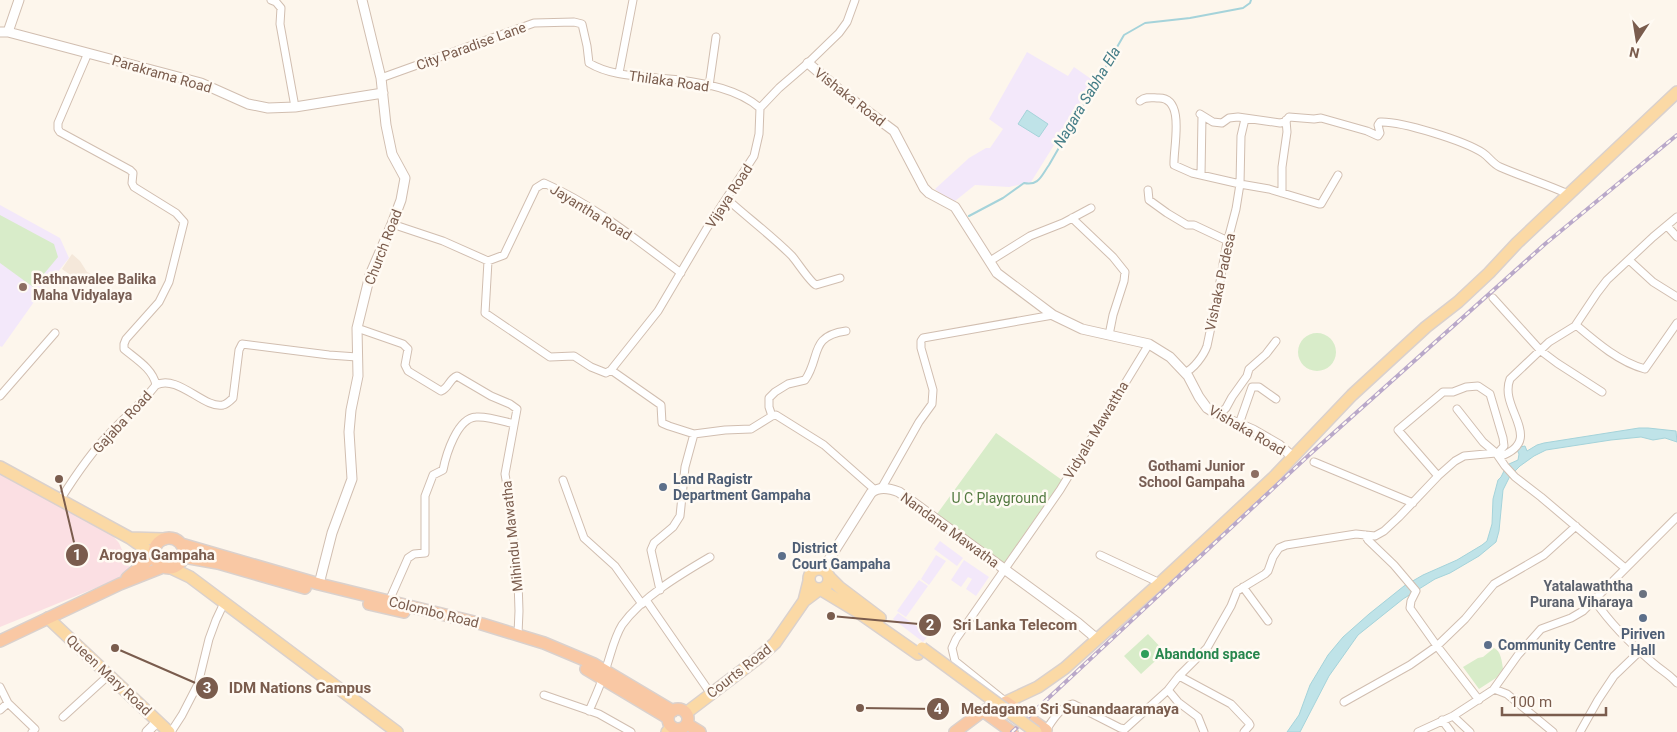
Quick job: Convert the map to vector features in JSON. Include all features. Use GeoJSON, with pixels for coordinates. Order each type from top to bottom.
{"type":"FeatureCollection","features":[{"type":"Feature","properties":{"kind":"highway"},"geometry":{"type":"LineString","coordinates":[[0,641],[120,584],[178,566],[183,558],[184,550],[176,539],[160,540],[155,547],[154,555],[157,562],[167,568]]}},
{"type":"Feature","properties":{"kind":"highway","name":"Colombo Road"},"geometry":{"type":"LineString","coordinates":[[181,544],[318,587]]}},
{"type":"Feature","properties":{"kind":"highway"},"geometry":{"type":"LineString","coordinates":[[120,584],[154,555]]}},
{"type":"Feature","properties":{"kind":"highway","name":"Colombo Road"},"geometry":{"type":"LineString","coordinates":[[183,558],[318,587],[572,654],[604,674],[670,722]]}},
{"type":"Feature","properties":{"kind":"highway"},"geometry":{"type":"LineString","coordinates":[[955,732],[983,711],[1006,702],[1044,732]]}},
{"type":"Feature","properties":{"kind":"highway"},"geometry":{"type":"LineString","coordinates":[[686,719],[682,729],[670,722],[679,710],[700,732]]}},
{"type":"Feature","properties":{"kind":"highway"},"geometry":{"type":"LineString","coordinates":[[983,711],[1012,732]]}},
{"type":"Feature","properties":{"kind":"main road"},"geometry":{"type":"LineString","coordinates":[[1006,702],[1051,679],[1160,583],[1293,457],[1352,395],[1426,327],[1458,302],[1490,273],[1517,242],[1677,92]]}},
{"type":"Feature","properties":{"kind":"main road"},"geometry":{"type":"LineString","coordinates":[[0,467],[130,538],[154,555]]}},
{"type":"Feature","properties":{"kind":"main road"},"geometry":{"type":"LineString","coordinates":[[130,538],[164,539]]}},
{"type":"Feature","properties":{"kind":"main road"},"geometry":{"type":"LineString","coordinates":[[183,558],[190,577]]}},
{"type":"Feature","properties":{"kind":"main road"},"geometry":{"type":"LineString","coordinates":[[167,568],[190,577],[397,732]]}},
{"type":"Feature","properties":{"kind":"main road"},"geometry":{"type":"LineString","coordinates":[[902,638],[820,589],[813,587],[808,578],[811,571],[817,568],[826,573],[902,638],[1024,732]]}},
{"type":"Feature","properties":{"kind":"main road"},"geometry":{"type":"LineString","coordinates":[[820,589],[826,586],[826,573]]}},
{"type":"Feature","properties":{"kind":"main road","name":"Courts Road"},"geometry":{"type":"LineString","coordinates":[[804,601],[809,581]]}},
{"type":"Feature","properties":{"kind":"main road","name":"Courts Road"},"geometry":{"type":"LineString","coordinates":[[686,719],[711,694],[774,643],[804,601],[820,589]]}},
{"type":"Feature","properties":{"kind":"main road","name":"Queen Mary Road"},"geometry":{"type":"LineString","coordinates":[[48,618],[170,732]]}},
{"type":"Feature","properties":{"kind":"main road"},"geometry":{"type":"LineString","coordinates":[[920,651],[1044,732]]}},
{"type":"Feature","properties":{"kind":"street"},"geometry":{"type":"LineString","coordinates":[[4,32],[18,0]]}},
{"type":"Feature","properties":{"kind":"street"},"geometry":{"type":"LineString","coordinates":[[271,0],[276,2],[281,8],[280,24],[295,107]]}},
{"type":"Feature","properties":{"kind":"street","name":"Church Road"},"geometry":{"type":"LineString","coordinates":[[318,587],[332,533],[352,479],[349,432],[351,410],[358,376],[356,328],[370,275],[401,200],[405,178],[392,154],[386,125],[381,78],[362,0]]}},
{"type":"Feature","properties":{"kind":"street","name":"Thilaka Road"},"geometry":{"type":"LineString","coordinates":[[633,0],[618,73],[679,80],[709,86],[750,99],[760,108]]}},
{"type":"Feature","properties":{"kind":"street"},"geometry":{"type":"LineString","coordinates":[[760,108],[785,81],[808,63],[839,33],[847,22],[855,0]]}},
{"type":"Feature","properties":{"kind":"street","name":"City Paradise Lane"},"geometry":{"type":"LineString","coordinates":[[381,78],[534,23],[574,22],[582,24],[589,63],[618,73]]}},
{"type":"Feature","properties":{"kind":"street","name":"Parakrama Road"},"geometry":{"type":"LineString","coordinates":[[4,32],[201,83],[248,104],[268,108],[295,107],[383,93]]}},
{"type":"Feature","properties":{"kind":"street"},"geometry":{"type":"LineString","coordinates":[[709,86],[716,37]]}},
{"type":"Feature","properties":{"kind":"street","name":"Gajaba Road"},"geometry":{"type":"LineString","coordinates":[[60,500],[82,466],[110,432],[143,402],[156,385],[149,370],[124,349],[124,344],[126,339],[158,302],[169,282],[184,222],[176,213],[134,187],[132,183],[134,173],[130,170],[60,132],[58,129],[58,123],[88,53]]}},
{"type":"Feature","properties":{"kind":"street","name":"Vishaka Road"},"geometry":{"type":"LineString","coordinates":[[808,63],[843,93],[894,131],[924,188],[929,194],[955,207],[997,273],[1053,315],[1082,329],[1149,344],[1170,357],[1188,376],[1204,405],[1218,415],[1279,445],[1293,457]]}},
{"type":"Feature","properties":{"kind":"street"},"geometry":{"type":"LineString","coordinates":[[1140,101],[1146,97],[1163,98],[1169,101],[1174,108],[1176,116],[1174,165],[1201,175],[1269,189],[1321,204],[1338,175]]}},
{"type":"Feature","properties":{"kind":"street","name":"Vijaya Road"},"geometry":{"type":"LineString","coordinates":[[611,370],[658,311],[707,228],[754,156],[760,134],[760,108]]}},
{"type":"Feature","properties":{"kind":"street"},"geometry":{"type":"LineString","coordinates":[[1201,175],[1201,115],[1213,122],[1222,123],[1232,118],[1280,124],[1289,117],[1314,120],[1321,118],[1378,136],[1380,132],[1378,125],[1380,122],[1405,125],[1451,139],[1484,153],[1499,166],[1568,194]]}},
{"type":"Feature","properties":{"kind":"street","name":"Vishaka Padesa"},"geometry":{"type":"LineString","coordinates":[[1185,372],[1190,370],[1205,352],[1218,299],[1240,184],[1241,136],[1245,119]]}},
{"type":"Feature","properties":{"kind":"street"},"geometry":{"type":"LineString","coordinates":[[1282,194],[1282,167],[1288,132],[1286,120]]}},
{"type":"Feature","properties":{"kind":"street","name":"Jayantha Road"},"geometry":{"type":"LineString","coordinates":[[488,261],[504,254],[536,188],[544,184],[564,192],[617,226],[681,273]]}},
{"type":"Feature","properties":{"kind":"street"},"geometry":{"type":"LineString","coordinates":[[1148,190],[1149,200],[1167,214],[1187,225],[1194,225],[1228,241]]}},
{"type":"Feature","properties":{"kind":"street"},"geometry":{"type":"LineString","coordinates":[[727,199],[791,256],[816,286],[840,278]]}},
{"type":"Feature","properties":{"kind":"street"},"geometry":{"type":"LineString","coordinates":[[990,261],[1030,236],[1091,208]]}},
{"type":"Feature","properties":{"kind":"street"},"geometry":{"type":"LineString","coordinates":[[1044,732],[1057,714],[1067,705],[1073,704],[1125,729],[1168,690],[1207,648],[1237,592],[1268,571],[1273,557],[1279,548],[1356,534],[1376,536],[1456,461],[1464,456],[1497,454],[1516,448],[1521,439],[1519,424],[1508,395],[1510,379],[1549,342],[1576,324],[1602,286],[1677,217]]}},
{"type":"Feature","properties":{"kind":"street"},"geometry":{"type":"LineString","coordinates":[[1072,218],[1113,257],[1125,272],[1112,315],[1109,335]]}},
{"type":"Feature","properties":{"kind":"street"},"geometry":{"type":"LineString","coordinates":[[392,224],[444,241],[488,261],[485,313],[550,357],[574,356],[591,367],[606,373],[611,370],[661,405],[662,423],[694,434],[752,429],[772,416],[776,416],[824,445],[878,489]]}},
{"type":"Feature","properties":{"kind":"street"},"geometry":{"type":"LineString","coordinates":[[1667,226],[1677,237]]}},
{"type":"Feature","properties":{"kind":"street"},"geometry":{"type":"LineString","coordinates":[[1629,260],[1652,282],[1677,297]]}},
{"type":"Feature","properties":{"kind":"street"},"geometry":{"type":"LineString","coordinates":[[1493,298],[1541,351],[1602,392]]}},
{"type":"Feature","properties":{"kind":"street"},"geometry":{"type":"LineString","coordinates":[[826,573],[871,493],[878,489],[932,404],[933,390],[920,342],[923,338],[1053,315]]}},
{"type":"Feature","properties":{"kind":"street"},"geometry":{"type":"LineString","coordinates":[[1576,324],[1601,345],[1621,358],[1645,369],[1677,322]]}},
{"type":"Feature","properties":{"kind":"street","name":"Mihindu Mawatha"},"geometry":{"type":"LineString","coordinates":[[356,328],[403,344],[408,350],[405,365],[408,371],[442,391],[452,377],[457,376],[517,409],[505,474],[510,502],[518,580],[519,611],[517,638]]}},
{"type":"Feature","properties":{"kind":"street"},"geometry":{"type":"LineString","coordinates":[[772,416],[769,398],[788,384],[805,380],[811,372],[819,344],[824,338],[837,332],[846,331]]}},
{"type":"Feature","properties":{"kind":"street"},"geometry":{"type":"LineString","coordinates":[[0,396],[55,333]]}},
{"type":"Feature","properties":{"kind":"street"},"geometry":{"type":"LineString","coordinates":[[1218,415],[1226,408],[1247,376],[1249,369],[1276,342]]}},
{"type":"Feature","properties":{"kind":"street"},"geometry":{"type":"LineString","coordinates":[[156,385],[166,382],[216,405],[225,404],[234,398],[239,350],[242,344],[357,357]]}},
{"type":"Feature","properties":{"kind":"street","name":"Vidyala Mawattha"},"geometry":{"type":"LineString","coordinates":[[1006,702],[955,661],[952,648],[956,639],[1060,490],[1149,344]]}},
{"type":"Feature","properties":{"kind":"street"},"geometry":{"type":"LineString","coordinates":[[1438,476],[1398,430],[1443,392],[1453,392],[1466,387],[1478,386],[1490,394],[1504,446],[1497,454]]}},
{"type":"Feature","properties":{"kind":"street"},"geometry":{"type":"LineString","coordinates":[[1238,424],[1252,387],[1259,387],[1276,399]]}},
{"type":"Feature","properties":{"kind":"street"},"geometry":{"type":"LineString","coordinates":[[1457,409],[1483,442],[1497,454],[1504,466],[1515,477],[1625,568]]}},
{"type":"Feature","properties":{"kind":"street"},"geometry":{"type":"LineString","coordinates":[[388,605],[408,558],[414,554],[425,553],[425,496],[433,475],[443,470],[444,462],[458,429],[470,418],[478,417],[514,424]]}},
{"type":"Feature","properties":{"kind":"street"},"geometry":{"type":"LineString","coordinates":[[660,590],[651,550],[654,543],[673,527],[680,516],[685,467],[694,434]]}},
{"type":"Feature","properties":{"kind":"street"},"geometry":{"type":"LineString","coordinates":[[1314,462],[1413,502]]}},
{"type":"Feature","properties":{"kind":"street"},"geometry":{"type":"LineString","coordinates":[[563,480],[584,538],[616,566],[711,694]]}},
{"type":"Feature","properties":{"kind":"street","name":"Nandana Mawatha"},"geometry":{"type":"LineString","coordinates":[[878,489],[889,488],[899,492],[1098,639]]}},
{"type":"Feature","properties":{"kind":"street"},"geometry":{"type":"LineString","coordinates":[[1418,732],[1453,716],[1494,689],[1518,655],[1541,629],[1571,618],[1583,611],[1677,518]]}},
{"type":"Feature","properties":{"kind":"street"},"geometry":{"type":"LineString","coordinates":[[1344,702],[1410,665],[1437,646],[1465,619],[1494,584],[1544,555],[1576,526]]}},
{"type":"Feature","properties":{"kind":"street"},"geometry":{"type":"LineString","coordinates":[[1365,535],[1403,574],[1416,591],[1410,608],[1479,700]]}},
{"type":"Feature","properties":{"kind":"street"},"geometry":{"type":"LineString","coordinates":[[1100,555],[1160,583]]}},
{"type":"Feature","properties":{"kind":"street"},"geometry":{"type":"LineString","coordinates":[[589,711],[604,674],[615,639],[622,626],[644,602],[691,568],[710,557]]}},
{"type":"Feature","properties":{"kind":"street"},"geometry":{"type":"LineString","coordinates":[[1243,587],[1268,621]]}},
{"type":"Feature","properties":{"kind":"street"},"geometry":{"type":"LineString","coordinates":[[1594,601],[1640,651],[1660,669],[1670,674],[1677,683]]}},
{"type":"Feature","properties":{"kind":"street"},"geometry":{"type":"LineString","coordinates":[[170,732],[182,715],[198,684],[209,639],[224,604]]}},
{"type":"Feature","properties":{"kind":"street"},"geometry":{"type":"LineString","coordinates":[[1580,732],[1614,676],[1640,651]]}},
{"type":"Feature","properties":{"kind":"street"},"geometry":{"type":"LineString","coordinates":[[63,717],[109,675]]}},
{"type":"Feature","properties":{"kind":"street"},"geometry":{"type":"LineString","coordinates":[[1179,676],[1231,704],[1250,722],[1250,725],[1244,732]]}},
{"type":"Feature","properties":{"kind":"street"},"geometry":{"type":"LineString","coordinates":[[0,687],[8,703],[35,731]]}},
{"type":"Feature","properties":{"kind":"street"},"geometry":{"type":"LineString","coordinates":[[1494,689],[1507,694],[1553,732]]}},
{"type":"Feature","properties":{"kind":"street"},"geometry":{"type":"LineString","coordinates":[[1168,690],[1178,702],[1198,717],[1204,732]]}},
{"type":"Feature","properties":{"kind":"street"},"geometry":{"type":"LineString","coordinates":[[544,695],[610,719],[631,732]]}},
{"type":"Feature","properties":{"kind":"street"},"geometry":{"type":"LineString","coordinates":[[0,710],[8,703]]}},
{"type":"Feature","properties":{"kind":"street"},"geometry":{"type":"LineString","coordinates":[[1453,716],[1470,732]]}},
{"type":"Feature","properties":{"kind":"street"},"geometry":{"type":"LineString","coordinates":[[1442,720],[1451,732]]}},
{"type":"Feature","properties":{"kind":"street"},"geometry":{"type":"LineString","coordinates":[[148,732],[158,721]]}},
{"type":"Feature","properties":{"kind":"shaded area"},"geometry":{"type":"Polygon","coordinates":[[[1027,52],[1068,76],[1074,67],[1094,81],[1031,182],[1009,187],[975,185],[955,201],[949,200],[935,189],[969,158],[986,148],[990,148],[1003,129],[989,119],[1027,52]]]}},
{"type":"Feature","properties":{"kind":"shaded area","name":"Rathnawalee Balika Maha Vidyalaya"},"geometry":{"type":"Polygon","coordinates":[[[0,205],[60,238],[69,258],[36,299],[2,347],[0,346],[0,205]]]}},
{"type":"Feature","properties":{"kind":"shaded area"},"geometry":{"type":"Polygon","coordinates":[[[72,254],[80,261],[87,272],[99,275],[93,283],[83,284],[62,269],[72,254]]]}},
{"type":"Feature","properties":{"kind":"shaded area"},"geometry":{"type":"Polygon","coordinates":[[[0,471],[104,526],[119,543],[130,568],[120,578],[0,627],[0,471]]]}},
{"type":"Feature","properties":{"kind":"shaded area"},"geometry":{"type":"Polygon","coordinates":[[[940,541],[963,558],[957,566],[934,549],[940,541]]]}},
{"type":"Feature","properties":{"kind":"shaded area"},"geometry":{"type":"Polygon","coordinates":[[[936,555],[946,561],[929,585],[921,579],[936,555]]]}},
{"type":"Feature","properties":{"kind":"shaded area"},"geometry":{"type":"Polygon","coordinates":[[[964,560],[989,577],[976,596],[966,589],[972,579],[968,577],[961,587],[951,580],[964,560]]]}},
{"type":"Feature","properties":{"kind":"shaded area"},"geometry":{"type":"Polygon","coordinates":[[[919,580],[928,586],[906,617],[897,611],[919,580]]]}},
{"type":"Feature","properties":{"kind":"shaded area"},"geometry":{"type":"Polygon","coordinates":[[[898,613],[929,635],[923,642],[893,619],[898,613]]]}},
{"type":"Feature","properties":{"kind":"green space"},"geometry":{"type":"Polygon","coordinates":[[[0,215],[54,244],[58,257],[33,287],[0,263],[0,215]]]}},
{"type":"Feature","properties":{"kind":"green space"},"geometry":{"type":"Polygon","coordinates":[[[1317,333],[1331,338],[1336,352],[1331,366],[1317,371],[1303,366],[1298,352],[1303,338],[1317,333]]]}},
{"type":"Feature","properties":{"kind":"green space","name":"U C Playground"},"geometry":{"type":"Polygon","coordinates":[[[996,433],[1062,480],[1004,563],[937,514],[996,433]]]}},
{"type":"Feature","properties":{"kind":"green space","name":"Abandond space"},"geometry":{"type":"Polygon","coordinates":[[[1148,634],[1165,652],[1141,674],[1124,656],[1148,634]]]}},
{"type":"Feature","properties":{"kind":"green space"},"geometry":{"type":"Polygon","coordinates":[[[1494,648],[1500,654],[1503,669],[1496,678],[1479,689],[1463,667],[1483,657],[1494,648]]]}},
{"type":"Feature","properties":{"kind":"water"},"geometry":{"type":"Polygon","coordinates":[[[1027,110],[1048,124],[1039,137],[1018,124],[1027,110]]]}},
{"type":"Feature","properties":{"kind":"water"},"geometry":{"type":"Polygon","coordinates":[[[1639,428],[1676,431],[1677,442],[1665,438],[1653,440],[1641,437],[1611,440],[1546,450],[1520,466],[1510,476],[1503,490],[1499,531],[1496,542],[1479,556],[1450,573],[1435,579],[1403,599],[1358,635],[1329,676],[1300,732],[1287,732],[1299,715],[1310,685],[1328,655],[1343,637],[1404,586],[1423,575],[1457,560],[1487,541],[1492,524],[1493,499],[1498,480],[1509,464],[1518,460],[1519,454],[1517,450],[1520,447],[1525,446],[1527,451],[1544,443],[1639,428]]]}},
{"type":"Feature","properties":{"kind":"waterway","name":"Nagara Sabha Ela"},"geometry":{"type":"LineString","coordinates":[[969,216],[1003,198],[1024,183],[1033,183],[1039,179],[1124,35],[1145,23],[1190,18],[1243,8],[1251,0]]}},
{"type":"Feature","properties":{"kind":"railway"},"geometry":{"type":"LineString","coordinates":[[1012,732],[1309,455],[1545,244],[1677,135]]}},
{"type":"Feature","properties":{"kind":"place","name":"Rathnawalee Balika Maha Vidyalaya"},"geometry":{"type":"Point","coordinates":[23,287]}},
{"type":"Feature","properties":{"kind":"place","name":"Gothami Junior School Gampaha"},"geometry":{"type":"Point","coordinates":[1255,474]}},
{"type":"Feature","properties":{"kind":"place","name":"Arogya Gampaha"},"geometry":{"type":"Point","coordinates":[59,479]}},
{"type":"Feature","properties":{"kind":"place","name":"Land Ragistr Department Gampaha"},"geometry":{"type":"Point","coordinates":[663,487]}},
{"type":"Feature","properties":{"kind":"place","name":"District Court Gampaha"},"geometry":{"type":"Point","coordinates":[782,556]}},
{"type":"Feature","properties":{"kind":"place","name":"Yatalawaththa Purana Viharaya"},"geometry":{"type":"Point","coordinates":[1643,594]}},
{"type":"Feature","properties":{"kind":"place","name":"Sri Lanka Telecom"},"geometry":{"type":"Point","coordinates":[831,616]}},
{"type":"Feature","properties":{"kind":"place","name":"Piriven Hall"},"geometry":{"type":"Point","coordinates":[1643,618]}},
{"type":"Feature","properties":{"kind":"place","name":"Community Centre"},"geometry":{"type":"Point","coordinates":[1488,645]}},
{"type":"Feature","properties":{"kind":"place","name":"IDM Nations Campus"},"geometry":{"type":"Point","coordinates":[115,648]}},
{"type":"Feature","properties":{"kind":"place","name":"Abandond space"},"geometry":{"type":"Point","coordinates":[1145,654]}},
{"type":"Feature","properties":{"kind":"place","name":"Medagama Sri Sunandaaramaya"},"geometry":{"type":"Point","coordinates":[860,708]}}]}
